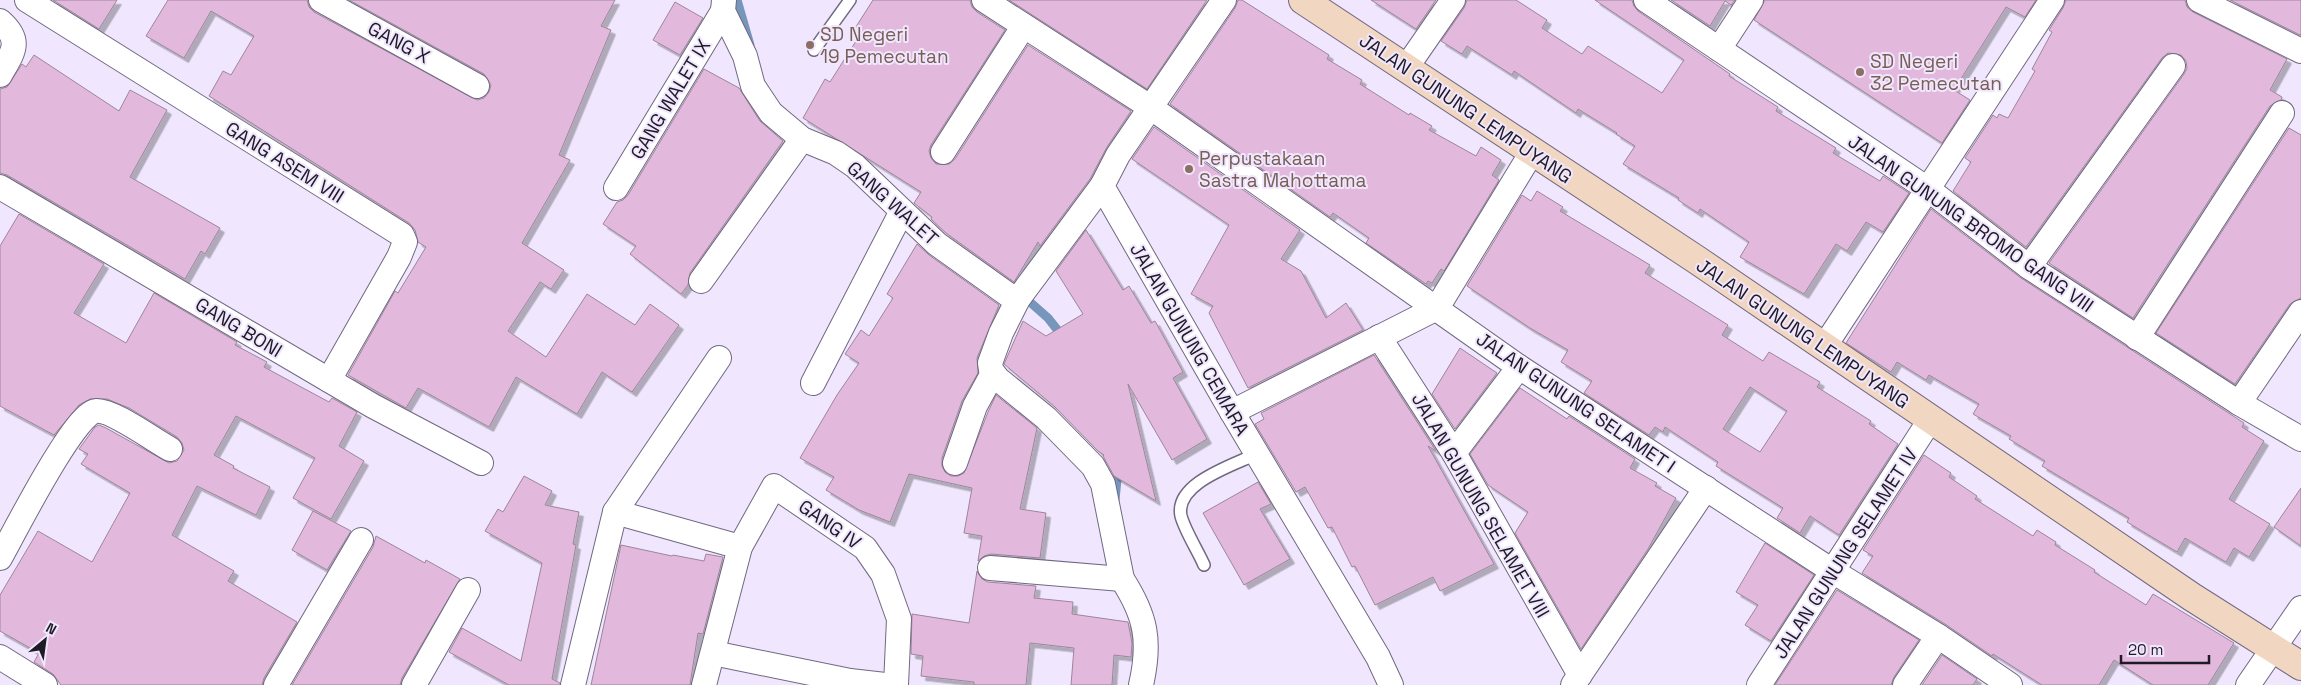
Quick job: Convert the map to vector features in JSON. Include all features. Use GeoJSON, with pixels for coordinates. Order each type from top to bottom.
{"type":"FeatureCollection","features":[{"type":"Feature","properties":{"kind":"street","name":"GANG ASEM VIII"},"geometry":{"type":"LineString","coordinates":[[27,0],[402,235],[405,242],[400,257],[329,380]]}},
{"type":"Feature","properties":{"kind":"street","name":"GANG X"},"geometry":{"type":"LineString","coordinates":[[321,0],[477,86]]}},
{"type":"Feature","properties":{"kind":"street","name":"JALAN GUNUNG SELAMET I"},"geometry":{"type":"LineString","coordinates":[[984,0],[1023,27],[1150,107],[1519,367],[1834,572],[1938,636],[2010,685]]}},
{"type":"Feature","properties":{"kind":"street"},"geometry":{"type":"LineString","coordinates":[[1141,685],[1147,643],[1144,623],[1136,600],[1122,579],[1103,484],[1093,466],[1046,418],[998,379],[990,370],[990,363],[1001,333],[1017,300],[1102,186],[1118,155],[1224,0]]}},
{"type":"Feature","properties":{"kind":"street","name":"JALAN GUNUNG LEMPUYANG"},"geometry":{"type":"LineString","coordinates":[[1303,0],[1824,347],[2192,598],[2301,666]]}},
{"type":"Feature","properties":{"kind":"street"},"geometry":{"type":"LineString","coordinates":[[1406,68],[1452,0]]}},
{"type":"Feature","properties":{"kind":"street","name":"JALAN GUNUNG BROMO GANG VIII"},"geometry":{"type":"LineString","coordinates":[[1646,0],[1928,190],[2029,267],[2239,403],[2301,439]]}},
{"type":"Feature","properties":{"kind":"street"},"geometry":{"type":"LineString","coordinates":[[1719,49],[1751,0]]}},
{"type":"Feature","properties":{"kind":"street"},"geometry":{"type":"LineString","coordinates":[[1824,347],[2052,0]]}},
{"type":"Feature","properties":{"kind":"street"},"geometry":{"type":"LineString","coordinates":[[2199,0],[2301,51]]}},
{"type":"Feature","properties":{"kind":"street","name":"GANG WALET"},"geometry":{"type":"LineString","coordinates":[[724,5],[745,56],[753,86],[770,113],[802,139],[836,153],[855,166],[937,244],[1017,300]]}},
{"type":"Feature","properties":{"kind":"street","name":"GANG WALET IX"},"geometry":{"type":"LineString","coordinates":[[616,188],[724,5]]}},
{"type":"Feature","properties":{"kind":"street"},"geometry":{"type":"LineString","coordinates":[[0,21],[11,30],[15,41],[13,53],[0,75]]}},
{"type":"Feature","properties":{"kind":"street"},"geometry":{"type":"LineString","coordinates":[[943,152],[1023,27]]}},
{"type":"Feature","properties":{"kind":"street"},"geometry":{"type":"LineString","coordinates":[[2029,267],[2173,66]]}},
{"type":"Feature","properties":{"kind":"street"},"geometry":{"type":"LineString","coordinates":[[2137,338],[2282,113]]}},
{"type":"Feature","properties":{"kind":"street"},"geometry":{"type":"LineString","coordinates":[[701,281],[802,139]]}},
{"type":"Feature","properties":{"kind":"street"},"geometry":{"type":"LineString","coordinates":[[1232,412],[1437,308],[1532,152]]}},
{"type":"Feature","properties":{"kind":"street","name":"JALAN GUNUNG CEMARA"},"geometry":{"type":"LineString","coordinates":[[1102,186],[1256,454],[1378,656],[1391,685]]}},
{"type":"Feature","properties":{"kind":"street","name":"GANG BONI"},"geometry":{"type":"LineString","coordinates":[[0,187],[329,380],[481,463]]}},
{"type":"Feature","properties":{"kind":"street"},"geometry":{"type":"LineString","coordinates":[[813,383],[902,211]]}},
{"type":"Feature","properties":{"kind":"street"},"geometry":{"type":"LineString","coordinates":[[2239,403],[2301,312]]}},
{"type":"Feature","properties":{"kind":"street","name":"JALAN GUNUNG SELAMET VIII"},"geometry":{"type":"LineString","coordinates":[[1379,337],[1454,452],[1576,680]]}},
{"type":"Feature","properties":{"kind":"street"},"geometry":{"type":"LineString","coordinates":[[573,685],[615,512],[719,358]]}},
{"type":"Feature","properties":{"kind":"street"},"geometry":{"type":"LineString","coordinates":[[1454,452],[1519,367]]}},
{"type":"Feature","properties":{"kind":"street"},"geometry":{"type":"LineString","coordinates":[[955,463],[975,406],[993,373]]}},
{"type":"Feature","properties":{"kind":"street"},"geometry":{"type":"LineString","coordinates":[[0,558],[57,457],[82,420],[90,412],[97,411],[111,414],[170,449]]}},
{"type":"Feature","properties":{"kind":"street","name":"JALAN GUNUNG SELAMET IV"},"geometry":{"type":"LineString","coordinates":[[1759,685],[1834,572],[1930,420]]}},
{"type":"Feature","properties":{"kind":"street","name":"GANG IV"},"geometry":{"type":"LineString","coordinates":[[740,547],[774,486],[865,548],[883,574],[899,619],[896,685]]}},
{"type":"Feature","properties":{"kind":"street"},"geometry":{"type":"LineString","coordinates":[[1576,680],[1706,488]]}},
{"type":"Feature","properties":{"kind":"street"},"geometry":{"type":"LineString","coordinates":[[615,512],[740,547],[704,685]]}},
{"type":"Feature","properties":{"kind":"street"},"geometry":{"type":"LineString","coordinates":[[276,685],[361,540]]}},
{"type":"Feature","properties":{"kind":"street"},"geometry":{"type":"LineString","coordinates":[[990,568],[1122,579]]}},
{"type":"Feature","properties":{"kind":"street"},"geometry":{"type":"LineString","coordinates":[[414,685],[468,590]]}},
{"type":"Feature","properties":{"kind":"street"},"geometry":{"type":"LineString","coordinates":[[2248,685],[2301,608]]}},
{"type":"Feature","properties":{"kind":"street"},"geometry":{"type":"LineString","coordinates":[[1905,685],[1938,636]]}},
{"type":"Feature","properties":{"kind":"street"},"geometry":{"type":"LineString","coordinates":[[713,653],[850,681],[885,685]]}},
{"type":"Feature","properties":{"kind":"street"},"geometry":{"type":"LineString","coordinates":[[0,656],[45,685]]}},
{"type":"Feature","properties":{"kind":"lane"},"geometry":{"type":"LineString","coordinates":[[814,50],[850,0]]}},
{"type":"Feature","properties":{"kind":"lane"},"geometry":{"type":"LineString","coordinates":[[1204,565],[1181,515],[1184,496],[1196,483],[1256,454]]}},
{"type":"Feature","properties":{"kind":"building"},"geometry":{"type":"Polygon","coordinates":[[[53,0],[117,0],[99,29],[53,0]]]}},
{"type":"Feature","properties":{"kind":"building"},"geometry":{"type":"Polygon","coordinates":[[[168,0],[307,0],[309,7],[314,12],[477,100],[484,98],[489,92],[491,85],[484,74],[349,0],[615,0],[601,26],[611,30],[559,155],[570,160],[522,243],[564,270],[551,289],[540,282],[508,331],[546,357],[587,294],[635,325],[650,304],[679,325],[632,392],[602,372],[577,414],[516,377],[489,427],[418,388],[406,408],[348,375],[395,291],[398,293],[426,247],[418,242],[415,230],[409,223],[209,96],[223,71],[231,75],[254,36],[211,11],[184,58],[146,36],[168,0]]]}},
{"type":"Feature","properties":{"kind":"building"},"geometry":{"type":"Polygon","coordinates":[[[873,0],[970,0],[972,7],[977,12],[1005,30],[931,145],[929,151],[931,158],[936,164],[949,164],[955,159],[1028,45],[1131,111],[1107,147],[1090,179],[1040,246],[1038,242],[1014,282],[946,233],[931,219],[932,217],[914,203],[921,192],[803,118],[825,79],[830,82],[858,38],[852,33],[873,0]]]}},
{"type":"Feature","properties":{"kind":"building"},"geometry":{"type":"Polygon","coordinates":[[[1009,0],[1207,0],[1147,89],[1009,0]]]}},
{"type":"Feature","properties":{"kind":"building"},"geometry":{"type":"Polygon","coordinates":[[[1238,0],[1242,0],[1329,55],[1327,59],[1362,80],[1360,84],[1409,115],[1410,113],[1432,126],[1429,130],[1476,156],[1481,147],[1501,160],[1492,175],[1499,180],[1444,271],[1441,269],[1432,283],[1428,281],[1426,284],[1366,243],[1369,238],[1333,213],[1330,217],[1170,104],[1235,8],[1238,0]]]}},
{"type":"Feature","properties":{"kind":"building"},"geometry":{"type":"Polygon","coordinates":[[[1371,0],[1436,0],[1416,29],[1371,0]]]}},
{"type":"Feature","properties":{"kind":"building"},"geometry":{"type":"Polygon","coordinates":[[[1467,0],[1516,0],[1547,20],[1542,28],[1582,54],[1588,46],[1662,93],[1684,60],[1595,0],[1632,0],[1638,11],[1730,74],[1729,76],[1778,107],[1776,111],[1836,148],[1833,153],[1880,181],[1883,176],[1909,193],[1883,232],[1866,222],[1847,251],[1836,244],[1804,294],[1740,257],[1749,242],[1700,209],[1698,213],[1678,200],[1679,198],[1623,164],[1635,146],[1617,133],[1578,109],[1576,113],[1514,71],[1512,75],[1467,46],[1462,54],[1441,41],[1464,8],[1467,0]]]}},
{"type":"Feature","properties":{"kind":"building"},"geometry":{"type":"Polygon","coordinates":[[[1671,0],[1735,0],[1731,5],[1725,1],[1710,26],[1671,0]]]}},
{"type":"Feature","properties":{"kind":"building"},"geometry":{"type":"Polygon","coordinates":[[[1765,0],[2036,0],[2025,17],[2006,7],[1954,90],[1970,100],[1942,143],[1754,20],[1765,0]]]}},
{"type":"Feature","properties":{"kind":"building"},"geometry":{"type":"Polygon","coordinates":[[[2066,0],[2185,0],[2187,7],[2193,12],[2287,59],[2270,90],[2282,97],[2281,100],[2270,106],[2133,318],[2049,263],[2184,74],[2187,68],[2186,61],[2181,55],[2168,53],[2162,58],[2026,247],[1953,191],[1971,162],[1965,158],[1993,115],[1997,118],[1999,114],[2008,118],[2035,71],[2032,69],[2052,32],[2049,30],[2066,0]]]}},
{"type":"Feature","properties":{"kind":"building"},"geometry":{"type":"Polygon","coordinates":[[[2230,0],[2301,0],[2301,34],[2300,35],[2230,0]]]}},
{"type":"Feature","properties":{"kind":"building"},"geometry":{"type":"Polygon","coordinates":[[[675,2],[703,18],[680,55],[653,40],[675,2]]]}},
{"type":"Feature","properties":{"kind":"building"},"geometry":{"type":"Polygon","coordinates":[[[34,55],[119,111],[130,90],[167,110],[130,177],[220,228],[205,254],[201,251],[185,279],[7,175],[0,173],[0,89],[7,87],[22,64],[26,67],[34,55]]]}},
{"type":"Feature","properties":{"kind":"building"},"geometry":{"type":"Polygon","coordinates":[[[704,69],[739,88],[760,121],[783,141],[690,273],[688,285],[681,294],[630,254],[636,246],[603,224],[617,202],[623,200],[628,195],[704,69]]]}},
{"type":"Feature","properties":{"kind":"building"},"geometry":{"type":"Polygon","coordinates":[[[1154,127],[1300,230],[1281,259],[1301,271],[1326,318],[1346,303],[1363,330],[1248,388],[1209,313],[1213,306],[1191,294],[1229,225],[1132,159],[1154,127]]]}},
{"type":"Feature","properties":{"kind":"building"},"geometry":{"type":"Polygon","coordinates":[[[2289,128],[2301,135],[2301,298],[2290,304],[2235,384],[2156,333],[2289,128]]]}},
{"type":"Feature","properties":{"kind":"building"},"geometry":{"type":"Polygon","coordinates":[[[1537,191],[1563,207],[1560,211],[1650,265],[1645,273],[1728,325],[1722,335],[1763,361],[1769,352],[1820,382],[1817,387],[1871,421],[1869,424],[1898,444],[1839,535],[1810,516],[1800,533],[1777,518],[1783,508],[1716,466],[1718,462],[1665,427],[1663,432],[1655,427],[1649,435],[1584,393],[1592,381],[1561,362],[1568,350],[1530,328],[1467,286],[1522,195],[1531,201],[1537,191]],[[1750,387],[1723,429],[1760,452],[1787,411],[1750,387]]]}},
{"type":"Feature","properties":{"kind":"building"},"geometry":{"type":"Polygon","coordinates":[[[1931,209],[2021,278],[2244,423],[2242,427],[2264,441],[2229,499],[2270,524],[2249,557],[2234,548],[2226,562],[2185,538],[2177,552],[2127,522],[2129,518],[2042,466],[2045,461],[2009,439],[2011,436],[1973,414],[1979,404],[1929,375],[1926,380],[1897,362],[1891,372],[1846,343],[1931,209]]]}},
{"type":"Feature","properties":{"kind":"building"},"geometry":{"type":"Polygon","coordinates":[[[19,214],[104,264],[74,313],[126,343],[154,293],[237,342],[235,345],[267,362],[264,367],[329,402],[332,398],[357,412],[339,446],[364,461],[331,519],[293,498],[315,458],[236,416],[214,455],[234,466],[233,468],[270,487],[256,515],[197,486],[172,535],[234,571],[228,581],[297,622],[264,678],[262,685],[61,685],[53,674],[34,662],[39,653],[0,631],[0,595],[38,531],[92,562],[130,493],[81,464],[88,454],[79,449],[95,427],[99,425],[106,428],[169,463],[177,461],[184,450],[182,443],[177,437],[129,408],[107,399],[90,399],[79,405],[54,435],[0,406],[0,246],[19,214]]]}},
{"type":"Feature","properties":{"kind":"building"},"geometry":{"type":"Polygon","coordinates":[[[1086,230],[1123,290],[1129,286],[1151,323],[1155,321],[1183,372],[1173,378],[1207,439],[1172,460],[1128,384],[1156,501],[1114,476],[1104,455],[1055,407],[1004,364],[1023,321],[1046,336],[1083,314],[1056,271],[1086,230]]]}},
{"type":"Feature","properties":{"kind":"building"},"geometry":{"type":"Polygon","coordinates":[[[917,244],[929,255],[999,305],[977,358],[978,373],[962,401],[942,458],[942,466],[945,472],[951,476],[958,476],[964,473],[996,395],[1037,428],[1020,509],[1046,513],[1040,558],[991,554],[984,556],[978,561],[982,536],[964,533],[972,488],[909,474],[890,522],[859,510],[826,490],[834,477],[800,458],[837,395],[859,363],[845,354],[861,330],[869,336],[893,298],[887,294],[917,244]]]}},
{"type":"Feature","properties":{"kind":"building"},"geometry":{"type":"Polygon","coordinates":[[[1460,348],[1497,373],[1455,429],[1432,394],[1460,348]]]}},
{"type":"Feature","properties":{"kind":"building"},"geometry":{"type":"Polygon","coordinates":[[[1374,355],[1436,451],[1428,446],[1494,564],[1440,591],[1433,577],[1375,605],[1355,566],[1352,567],[1332,527],[1328,528],[1305,487],[1296,492],[1255,424],[1264,419],[1261,413],[1374,355]]]}},
{"type":"Feature","properties":{"kind":"building"},"geometry":{"type":"Polygon","coordinates":[[[1520,388],[1567,419],[1569,416],[1635,459],[1630,468],[1657,483],[1655,486],[1676,498],[1648,549],[1581,649],[1515,533],[1528,512],[1488,485],[1470,454],[1520,388]]]}},
{"type":"Feature","properties":{"kind":"building"},"geometry":{"type":"Polygon","coordinates":[[[1924,455],[1951,473],[1949,477],[1977,496],[1975,499],[2033,536],[2037,530],[2056,542],[2055,545],[2095,570],[2094,572],[2146,605],[2153,594],[2234,643],[2208,685],[2153,685],[2114,660],[2099,685],[2042,685],[1993,654],[1992,656],[1945,624],[1862,573],[1873,556],[1863,550],[1924,455]]]}},
{"type":"Feature","properties":{"kind":"building"},"geometry":{"type":"Polygon","coordinates":[[[524,476],[552,491],[545,505],[579,512],[573,544],[576,545],[552,679],[560,683],[560,685],[509,685],[449,652],[462,628],[521,661],[542,563],[485,531],[498,509],[503,512],[524,476]]]}},
{"type":"Feature","properties":{"kind":"building"},"geometry":{"type":"Polygon","coordinates":[[[1258,482],[1271,504],[1260,509],[1290,559],[1244,585],[1203,513],[1258,482]]]}},
{"type":"Feature","properties":{"kind":"building"},"geometry":{"type":"Polygon","coordinates":[[[2301,488],[2301,546],[2274,527],[2301,488]]]}},
{"type":"Feature","properties":{"kind":"building"},"geometry":{"type":"Polygon","coordinates":[[[313,511],[351,531],[327,570],[292,550],[313,511]]]}},
{"type":"Feature","properties":{"kind":"building"},"geometry":{"type":"Polygon","coordinates":[[[376,536],[425,563],[426,560],[460,579],[402,678],[400,685],[292,685],[373,547],[376,536]]]}},
{"type":"Feature","properties":{"kind":"building"},"geometry":{"type":"Polygon","coordinates":[[[1765,543],[1814,575],[1771,641],[1745,625],[1758,605],[1736,592],[1765,543]]]}},
{"type":"Feature","properties":{"kind":"building"},"geometry":{"type":"Polygon","coordinates":[[[621,545],[704,561],[706,554],[723,557],[703,634],[698,633],[690,685],[591,685],[621,545]]]}},
{"type":"Feature","properties":{"kind":"building"},"geometry":{"type":"Polygon","coordinates":[[[977,571],[982,579],[988,582],[1036,586],[1034,598],[1073,602],[1072,614],[1128,622],[1132,643],[1131,657],[1114,655],[1112,685],[1071,685],[1074,648],[1030,643],[1026,685],[974,685],[974,682],[921,676],[923,656],[911,654],[912,614],[969,623],[977,571]]]}},
{"type":"Feature","properties":{"kind":"building"},"geometry":{"type":"Polygon","coordinates":[[[1837,590],[1919,640],[1894,677],[1891,685],[1775,685],[1837,590]]]}},
{"type":"Feature","properties":{"kind":"building"},"geometry":{"type":"Polygon","coordinates":[[[1942,655],[1977,679],[1973,685],[1922,685],[1942,655]]]}},
{"type":"Feature","properties":{"kind":"waterway"},"geometry":{"type":"LineString","coordinates":[[737,0],[750,45]]}},
{"type":"Feature","properties":{"kind":"waterway"},"geometry":{"type":"LineString","coordinates":[[1022,295],[1048,318],[1063,337]]}},
{"type":"Feature","properties":{"kind":"waterway"},"geometry":{"type":"LineString","coordinates":[[1115,500],[1120,466]]}},
{"type":"Feature","properties":{"kind":"place","name":"SD Negeri 19 Pemecutan"},"geometry":{"type":"Point","coordinates":[810,45]}},
{"type":"Feature","properties":{"kind":"place","name":"SD Negeri 32 Pemecutan"},"geometry":{"type":"Point","coordinates":[1860,72]}},
{"type":"Feature","properties":{"kind":"place","name":"Perpustakaan Sastra Mahottama"},"geometry":{"type":"Point","coordinates":[1189,169]}}]}
